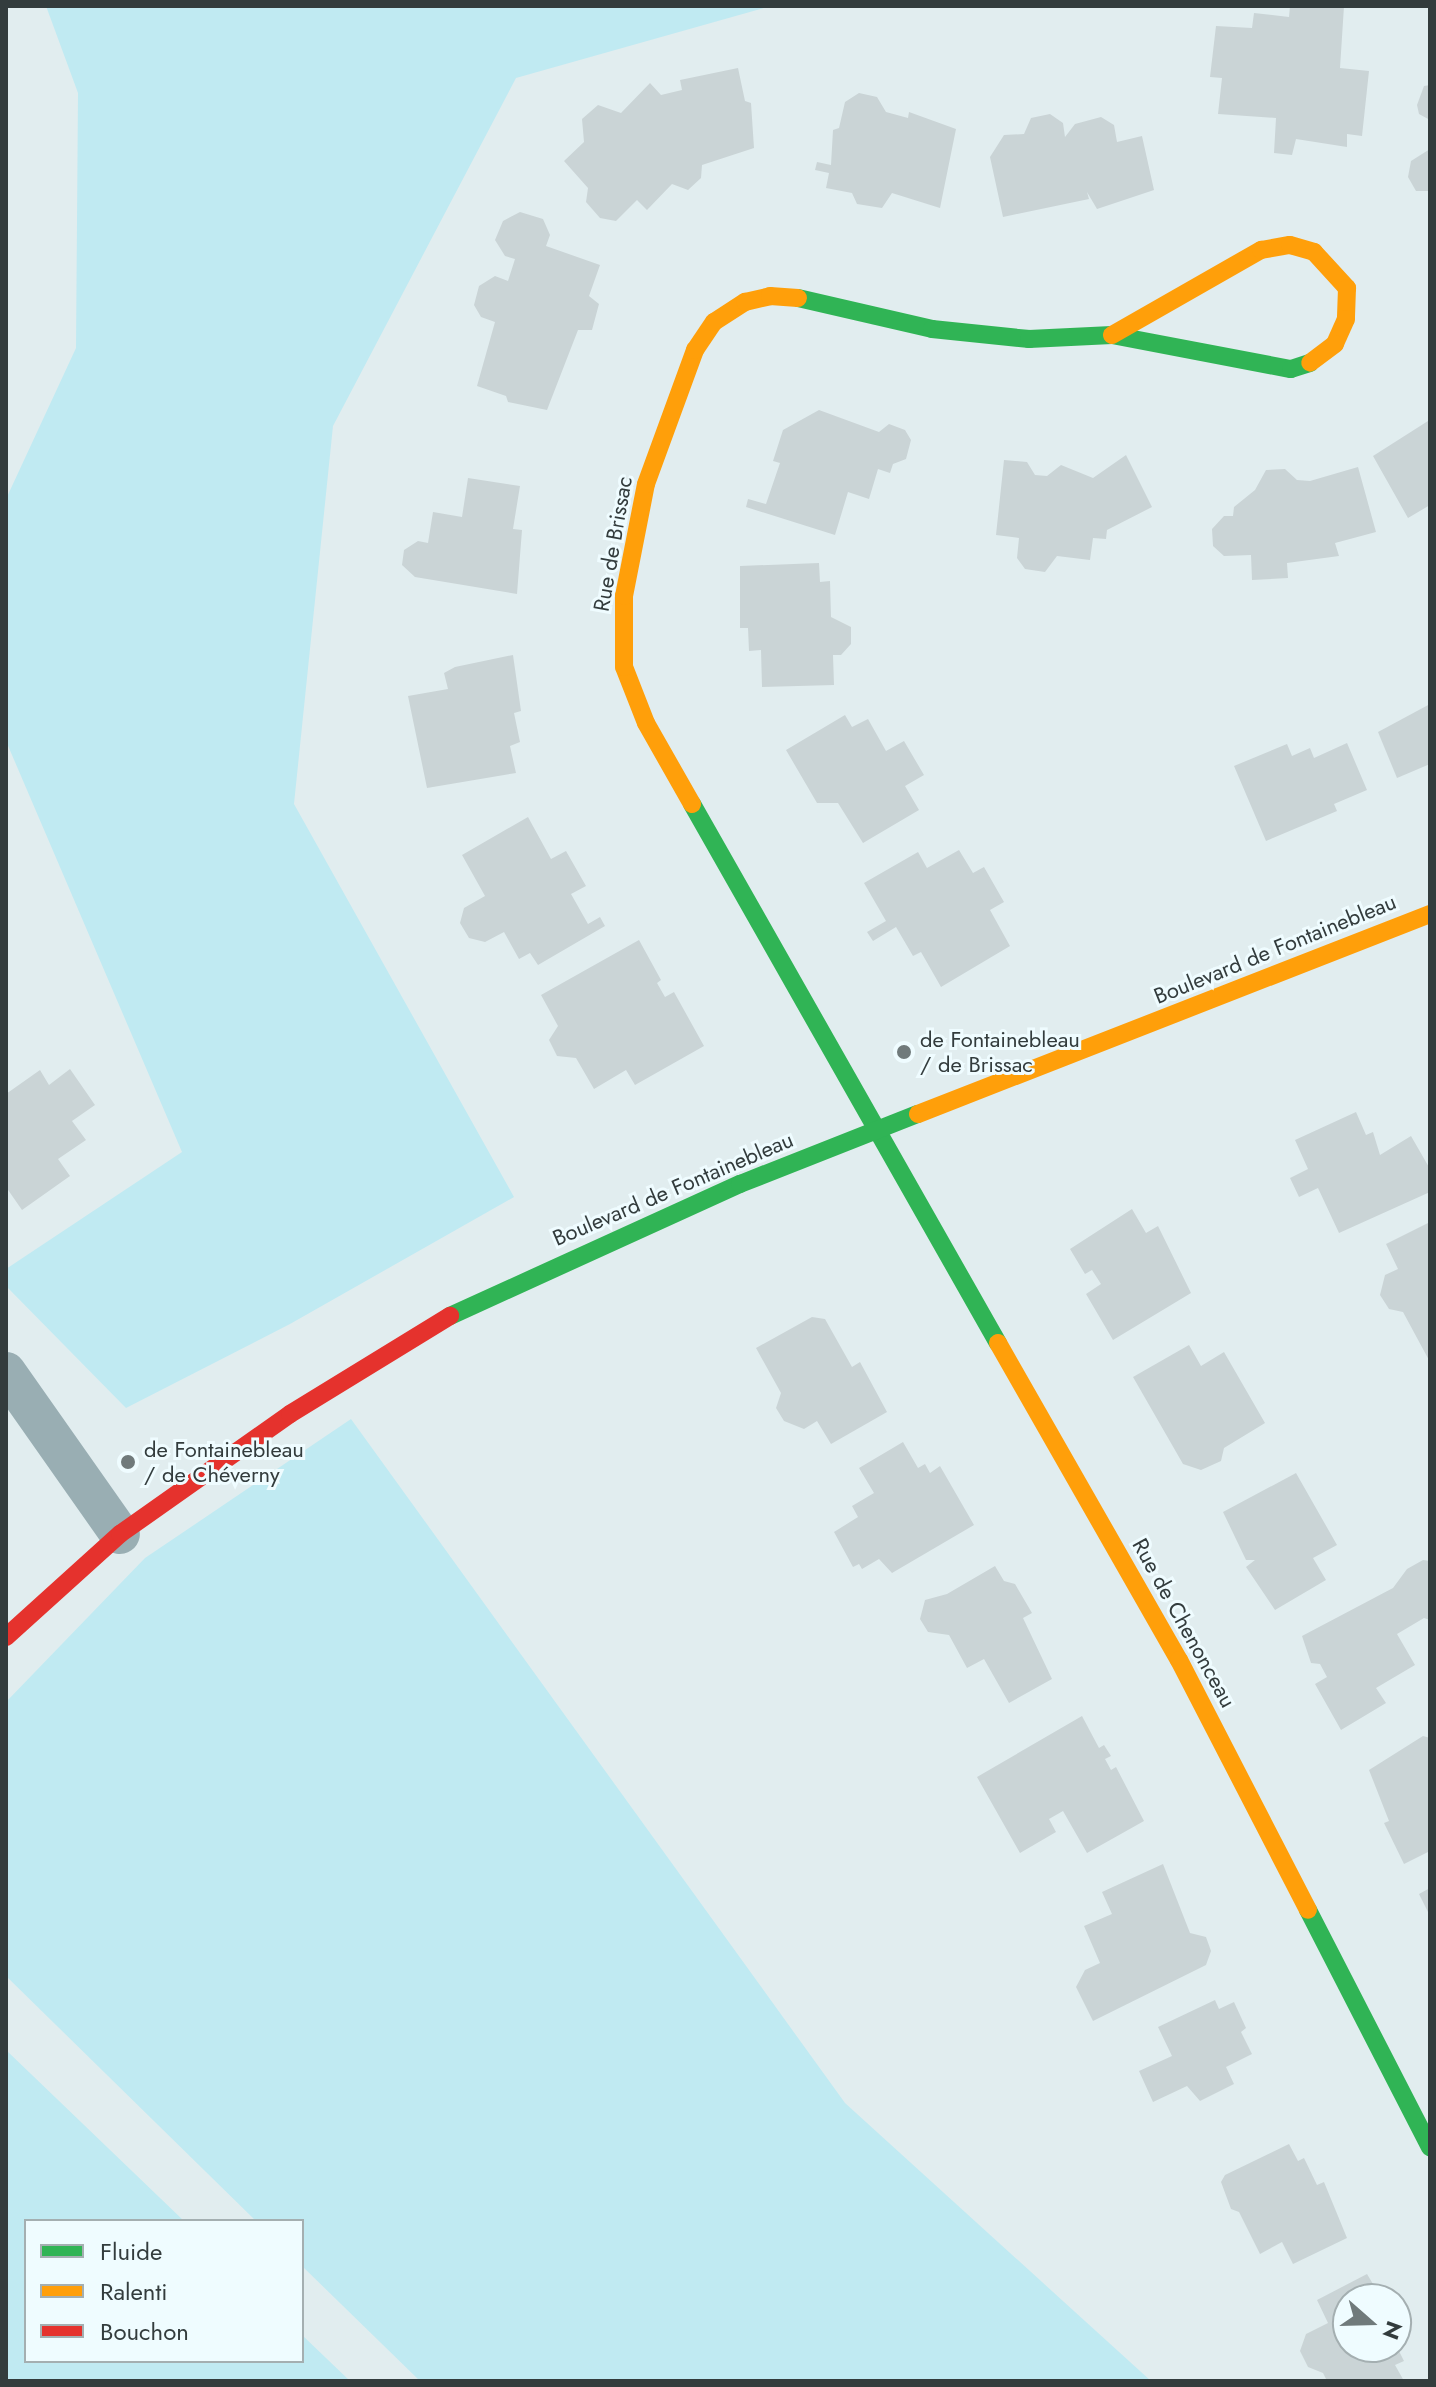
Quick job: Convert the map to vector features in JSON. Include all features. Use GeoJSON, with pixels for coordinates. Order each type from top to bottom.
{"type":"FeatureCollection","features":[{"type":"Feature","properties":{"kind":"street","name":"Rue de Brissac"},"geometry":{"type":"LineString","coordinates":[[881,1131],[632,690],[621,640],[624,596],[646,484],[695,350],[714,322],[745,302],[770,296],[802,298],[932,329],[1029,339],[1112,335],[1291,369],[1316,361],[1335,344],[1346,319],[1347,288],[1335,268],[1314,252],[1290,245],[1261,250],[1112,335]]}},
{"type":"Feature","properties":{"kind":"street","name":"Boulevard de Fontainebleau"},"geometry":{"type":"LineString","coordinates":[[6,1637],[120,1534],[290,1414],[427,1326],[740,1184],[1430,914]]}},
{"type":"Feature","properties":{"kind":"street","name":"Rue de Chenonceau"},"geometry":{"type":"LineString","coordinates":[[881,1131],[1179,1660],[1430,2147]]}},
{"type":"Feature","properties":{"kind":"street"},"geometry":{"type":"LineString","coordinates":[[6,1372],[120,1534]]}},
{"type":"Feature","properties":{"kind":"shaded area"},"geometry":{"type":"Polygon","coordinates":[[[46,6],[771,6],[516,78],[333,426],[294,804],[514,1197],[290,1324],[126,1408],[6,1286],[6,1269],[182,1152],[6,741],[6,499],[76,348],[78,93],[46,6]]]}},
{"type":"Feature","properties":{"kind":"shaded area"},"geometry":{"type":"Polygon","coordinates":[[[351,1419],[845,2103],[1151,2381],[420,2381],[304,2268],[304,2219],[254,2219],[6,1976],[6,1702],[145,1558],[351,1419]]]}},
{"type":"Feature","properties":{"kind":"shaded area"},"geometry":{"type":"Polygon","coordinates":[[[6,2050],[182,2219],[24,2219],[24,2363],[304,2363],[304,2337],[350,2381],[6,2381],[6,2050]]]}},
{"type":"Feature","properties":{"kind":"building"},"geometry":{"type":"Polygon","coordinates":[[[1290,6],[1344,6],[1340,68],[1369,71],[1362,136],[1347,134],[1347,147],[1296,139],[1292,155],[1274,153],[1276,118],[1218,114],[1222,78],[1210,77],[1216,26],[1252,28],[1254,13],[1289,17],[1290,6]]]}},
{"type":"Feature","properties":{"kind":"building"},"geometry":{"type":"Polygon","coordinates":[[[738,68],[745,101],[751,103],[754,148],[702,165],[701,178],[688,190],[672,184],[647,210],[637,200],[616,221],[600,218],[586,202],[588,188],[564,161],[584,142],[582,119],[598,105],[621,113],[650,83],[661,95],[682,90],[680,80],[738,68]]]}},
{"type":"Feature","properties":{"kind":"building"},"geometry":{"type":"Polygon","coordinates":[[[1430,85],[1430,120],[1419,114],[1417,105],[1424,86],[1430,85]]]}},
{"type":"Feature","properties":{"kind":"building"},"geometry":{"type":"Polygon","coordinates":[[[859,93],[877,97],[886,112],[908,118],[909,112],[956,129],[940,208],[892,193],[882,208],[857,204],[852,193],[826,188],[829,173],[815,170],[817,162],[831,165],[833,130],[839,128],[845,102],[859,93]]]}},
{"type":"Feature","properties":{"kind":"building"},"geometry":{"type":"Polygon","coordinates":[[[1050,114],[1063,123],[1065,137],[1075,124],[1101,117],[1114,125],[1117,142],[1142,136],[1154,190],[1097,209],[1087,192],[1089,199],[1003,217],[990,157],[1004,135],[1024,134],[1031,118],[1050,114]]]}},
{"type":"Feature","properties":{"kind":"building"},"geometry":{"type":"Polygon","coordinates":[[[1430,149],[1430,191],[1416,191],[1408,177],[1411,161],[1430,149]]]}},
{"type":"Feature","properties":{"kind":"building"},"geometry":{"type":"Polygon","coordinates":[[[520,212],[543,219],[550,235],[546,246],[600,265],[589,296],[599,304],[592,330],[578,330],[547,410],[508,402],[506,396],[477,386],[495,322],[481,317],[474,305],[479,286],[495,276],[508,281],[515,259],[505,256],[495,240],[503,221],[520,212]]]}},
{"type":"Feature","properties":{"kind":"building"},"geometry":{"type":"Polygon","coordinates":[[[1430,406],[1430,505],[1408,518],[1373,456],[1428,421],[1430,406]]]}},
{"type":"Feature","properties":{"kind":"building"},"geometry":{"type":"Polygon","coordinates":[[[819,410],[879,432],[889,424],[905,430],[911,440],[906,459],[893,464],[890,473],[878,469],[869,499],[848,492],[835,535],[746,507],[748,499],[766,504],[780,463],[773,461],[783,430],[819,410]]]}},
{"type":"Feature","properties":{"kind":"building"},"geometry":{"type":"Polygon","coordinates":[[[1126,455],[1152,507],[1107,530],[1106,539],[1093,538],[1090,560],[1057,556],[1045,572],[1025,569],[1017,558],[1019,538],[996,535],[1004,460],[1027,462],[1035,475],[1047,476],[1061,465],[1093,478],[1126,455]]]}},
{"type":"Feature","properties":{"kind":"building"},"geometry":{"type":"Polygon","coordinates":[[[1358,467],[1376,532],[1335,543],[1339,556],[1287,563],[1288,578],[1252,580],[1251,555],[1224,556],[1213,546],[1212,529],[1224,516],[1233,516],[1234,507],[1255,490],[1266,470],[1285,469],[1297,480],[1310,481],[1358,467]]]}},
{"type":"Feature","properties":{"kind":"building"},"geometry":{"type":"Polygon","coordinates":[[[468,478],[520,486],[513,529],[522,530],[517,594],[415,577],[402,565],[404,550],[418,541],[428,543],[433,512],[462,517],[468,478]]]}},
{"type":"Feature","properties":{"kind":"building"},"geometry":{"type":"Polygon","coordinates":[[[819,563],[820,582],[830,581],[831,617],[851,627],[851,644],[841,655],[833,655],[834,685],[762,687],[761,650],[749,651],[748,628],[740,628],[740,566],[819,563]]]}},
{"type":"Feature","properties":{"kind":"building"},"geometry":{"type":"Polygon","coordinates":[[[513,655],[521,711],[514,713],[520,742],[510,746],[516,773],[427,788],[408,696],[448,689],[444,673],[455,667],[513,655]]]}},
{"type":"Feature","properties":{"kind":"building"},"geometry":{"type":"Polygon","coordinates":[[[1430,704],[1430,764],[1397,778],[1378,732],[1430,704]]]}},
{"type":"Feature","properties":{"kind":"building"},"geometry":{"type":"Polygon","coordinates":[[[845,715],[852,727],[868,719],[886,751],[904,741],[924,775],[905,786],[919,810],[863,843],[838,803],[817,803],[786,750],[845,715]]]}},
{"type":"Feature","properties":{"kind":"building"},"geometry":{"type":"Polygon","coordinates":[[[1347,743],[1367,790],[1334,804],[1337,811],[1266,841],[1234,766],[1287,744],[1292,756],[1310,748],[1314,758],[1347,743]]]}},
{"type":"Feature","properties":{"kind":"building"},"geometry":{"type":"Polygon","coordinates":[[[528,817],[551,859],[566,851],[586,886],[571,894],[588,924],[600,917],[605,926],[538,965],[530,953],[519,959],[504,932],[485,942],[469,938],[460,923],[464,908],[485,896],[462,855],[528,817]]]}},
{"type":"Feature","properties":{"kind":"building"},"geometry":{"type":"Polygon","coordinates":[[[959,850],[973,873],[984,867],[1004,902],[990,910],[1010,946],[941,987],[921,952],[913,956],[896,927],[873,941],[867,932],[886,921],[864,883],[918,852],[927,868],[959,850]]]}},
{"type":"Feature","properties":{"kind":"building"},"geometry":{"type":"Polygon","coordinates":[[[639,940],[661,980],[657,983],[665,997],[674,992],[704,1046],[635,1085],[626,1070],[594,1089],[576,1058],[557,1056],[549,1040],[558,1026],[541,995],[639,940]]]}},
{"type":"Feature","properties":{"kind":"building"},"geometry":{"type":"Polygon","coordinates":[[[70,1069],[95,1105],[72,1121],[86,1140],[58,1159],[70,1176],[22,1210],[6,1187],[6,1094],[40,1070],[49,1085],[70,1069]]]}},
{"type":"Feature","properties":{"kind":"building"},"geometry":{"type":"Polygon","coordinates":[[[1356,1112],[1366,1135],[1373,1132],[1380,1155],[1411,1136],[1430,1169],[1430,1192],[1339,1233],[1318,1188],[1299,1197],[1290,1178],[1308,1169],[1295,1140],[1356,1112]]]}},
{"type":"Feature","properties":{"kind":"building"},"geometry":{"type":"Polygon","coordinates":[[[1132,1209],[1146,1233],[1158,1226],[1191,1293],[1113,1340],[1086,1294],[1101,1284],[1092,1270],[1085,1274],[1070,1249],[1132,1209]]]}},
{"type":"Feature","properties":{"kind":"building"},"geometry":{"type":"Polygon","coordinates":[[[1430,1222],[1430,1362],[1403,1312],[1389,1309],[1380,1295],[1385,1275],[1398,1269],[1386,1244],[1430,1222]]]}},
{"type":"Feature","properties":{"kind":"building"},"geometry":{"type":"Polygon","coordinates":[[[812,1317],[825,1319],[852,1367],[860,1362],[887,1412],[831,1444],[817,1421],[804,1429],[784,1421],[776,1408],[781,1393],[756,1348],[812,1317]]]}},
{"type":"Feature","properties":{"kind":"building"},"geometry":{"type":"Polygon","coordinates":[[[1189,1345],[1201,1366],[1224,1352],[1265,1423],[1224,1448],[1221,1461],[1201,1470],[1183,1464],[1133,1377],[1189,1345]]]}},
{"type":"Feature","properties":{"kind":"building"},"geometry":{"type":"Polygon","coordinates":[[[903,1442],[918,1468],[925,1464],[930,1473],[940,1466],[974,1525],[892,1573],[879,1559],[862,1569],[859,1564],[853,1567],[834,1532],[858,1517],[852,1506],[874,1493],[859,1468],[903,1442]]]}},
{"type":"Feature","properties":{"kind":"building"},"geometry":{"type":"Polygon","coordinates":[[[1296,1473],[1337,1545],[1313,1558],[1326,1580],[1275,1610],[1246,1567],[1255,1560],[1246,1560],[1223,1512],[1296,1473]]]}},
{"type":"Feature","properties":{"kind":"building"},"geometry":{"type":"Polygon","coordinates":[[[1423,1560],[1430,1561],[1430,1620],[1424,1618],[1397,1634],[1415,1665],[1376,1688],[1386,1703],[1341,1730],[1315,1684],[1327,1677],[1320,1664],[1311,1663],[1302,1636],[1393,1588],[1407,1569],[1423,1560]]]}},
{"type":"Feature","properties":{"kind":"building"},"geometry":{"type":"Polygon","coordinates":[[[995,1566],[1004,1581],[1015,1584],[1032,1613],[1023,1618],[1052,1679],[1009,1703],[984,1659],[967,1668],[949,1635],[928,1632],[920,1619],[925,1600],[947,1594],[995,1566]]]}},
{"type":"Feature","properties":{"kind":"building"},"geometry":{"type":"Polygon","coordinates":[[[1082,1716],[1099,1748],[1104,1745],[1111,1756],[1105,1759],[1111,1770],[1116,1767],[1144,1821],[1087,1853],[1063,1811],[1049,1819],[1056,1832],[1020,1853],[977,1777],[1082,1716]]]}},
{"type":"Feature","properties":{"kind":"building"},"geometry":{"type":"Polygon","coordinates":[[[1423,1736],[1430,1738],[1430,1851],[1404,1864],[1384,1823],[1389,1821],[1369,1770],[1423,1736]]]}},
{"type":"Feature","properties":{"kind":"building"},"geometry":{"type":"Polygon","coordinates":[[[1163,1864],[1190,1933],[1206,1937],[1211,1951],[1206,1965],[1093,2021],[1076,1987],[1085,1970],[1100,1963],[1084,1926],[1112,1914],[1102,1892],[1163,1864]]]}},
{"type":"Feature","properties":{"kind":"building"},"geometry":{"type":"Polygon","coordinates":[[[1430,1888],[1430,1916],[1419,1894],[1430,1888]]]}},
{"type":"Feature","properties":{"kind":"building"},"geometry":{"type":"Polygon","coordinates":[[[1215,2000],[1219,2009],[1234,2002],[1246,2028],[1241,2032],[1252,2054],[1226,2067],[1234,2084],[1200,2101],[1187,2086],[1153,2102],[1139,2071],[1172,2056],[1158,2027],[1215,2000]]]}},
{"type":"Feature","properties":{"kind":"building"},"geometry":{"type":"Polygon","coordinates":[[[1289,2144],[1298,2161],[1304,2158],[1317,2185],[1324,2182],[1347,2238],[1293,2264],[1282,2242],[1260,2254],[1239,2212],[1231,2209],[1221,2182],[1225,2175],[1289,2144]]]}},
{"type":"Feature","properties":{"kind":"building"},"geometry":{"type":"Polygon","coordinates":[[[1367,2274],[1372,2283],[1350,2283],[1367,2274]]]}},
{"type":"Feature","properties":{"kind":"building"},"geometry":{"type":"Polygon","coordinates":[[[1332,2292],[1332,2363],[1400,2363],[1395,2365],[1404,2381],[1327,2381],[1323,2373],[1308,2367],[1300,2351],[1306,2334],[1328,2323],[1317,2300],[1332,2292]]]}},
{"type":"Feature","properties":{"kind":"traffic: fast"},"geometry":{"type":"LineString","coordinates":[[798,298],[932,329],[1029,339],[1112,335],[1291,369],[1310,363]]}},
{"type":"Feature","properties":{"kind":"traffic: fast"},"geometry":{"type":"LineString","coordinates":[[692,804],[998,1343]]}},
{"type":"Feature","properties":{"kind":"traffic: fast"},"geometry":{"type":"LineString","coordinates":[[450,1316],[740,1184],[918,1114]]}},
{"type":"Feature","properties":{"kind":"traffic: fast"},"geometry":{"type":"LineString","coordinates":[[1308,1910],[1430,2147]]}},
{"type":"Feature","properties":{"kind":"traffic: slow"},"geometry":{"type":"LineString","coordinates":[[1112,335],[1261,250],[1290,245],[1314,252],[1347,288],[1346,319],[1335,344],[1310,363]]}},
{"type":"Feature","properties":{"kind":"traffic: slow"},"geometry":{"type":"LineString","coordinates":[[692,804],[646,723],[624,667],[624,596],[646,484],[695,350],[714,322],[745,302],[770,296],[798,298]]}},
{"type":"Feature","properties":{"kind":"traffic: slow"},"geometry":{"type":"LineString","coordinates":[[918,1114],[1430,914]]}},
{"type":"Feature","properties":{"kind":"traffic: slow"},"geometry":{"type":"LineString","coordinates":[[998,1343],[1179,1660],[1308,1910]]}},
{"type":"Feature","properties":{"kind":"traffic: jam"},"geometry":{"type":"LineString","coordinates":[[6,1637],[120,1534],[290,1414],[450,1316]]}},
{"type":"Feature","properties":{"kind":"place","name":"de Fontainebleau / de Brissac"},"geometry":{"type":"Point","coordinates":[904,1052]}},
{"type":"Feature","properties":{"kind":"place","name":"de Fontainebleau / de Chéverny"},"geometry":{"type":"Point","coordinates":[128,1462]}}]}
